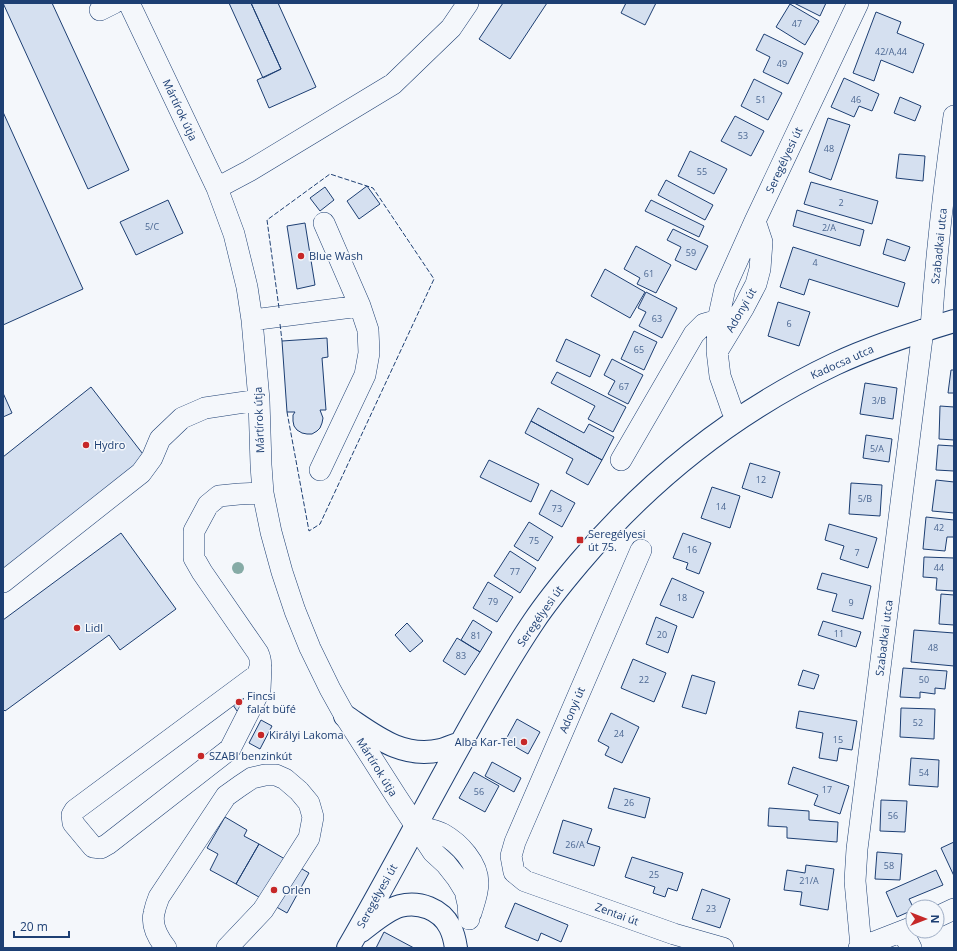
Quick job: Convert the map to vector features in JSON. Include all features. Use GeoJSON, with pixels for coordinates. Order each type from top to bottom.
{"type":"FeatureCollection","features":[{"type":"Feature","properties":{"kind":"main road","name":"Kadocsa utca"},"geometry":{"type":"LineString","coordinates":[[737,419],[805,378],[837,363],[869,349],[954,321]]}},
{"type":"Feature","properties":{"kind":"main road","name":"Seregélyesi út"},"geometry":{"type":"LineString","coordinates":[[352,942],[461,742],[501,672],[535,619],[592,547],[634,504],[665,476],[737,419]]}},
{"type":"Feature","properties":{"kind":"main road"},"geometry":{"type":"LineString","coordinates":[[345,716],[375,736],[400,749],[414,752],[430,752],[442,750],[461,742]]}},
{"type":"Feature","properties":{"kind":"main road"},"geometry":{"type":"LineString","coordinates":[[352,942],[390,910],[399,906],[414,904],[430,908],[443,918],[451,928],[456,948]]}},
{"type":"Feature","properties":{"kind":"street","name":"Mártírok útja"},"geometry":{"type":"LineString","coordinates":[[129,3],[217,188],[234,234],[247,287],[252,320],[259,400],[263,493],[271,532],[295,611],[313,655],[345,716],[416,826]]}},
{"type":"Feature","properties":{"kind":"street"},"geometry":{"type":"LineString","coordinates":[[217,188],[249,171],[393,84],[451,28],[468,3]]}},
{"type":"Feature","properties":{"kind":"street","name":"Seregélyesi út"},"geometry":{"type":"LineString","coordinates":[[737,419],[732,410],[720,376],[717,351],[718,320],[725,288],[858,3]]}},
{"type":"Feature","properties":{"kind":"street","name":"Szabadkai utca"},"geometry":{"type":"LineString","coordinates":[[860,948],[855,881],[857,849],[927,329],[934,290],[950,165],[954,116]]}},
{"type":"Feature","properties":{"kind":"street","name":"Adonyi út"},"geometry":{"type":"LineString","coordinates":[[717,351],[756,284],[760,269],[762,242],[755,221]]}},
{"type":"Feature","properties":{"kind":"street"},"geometry":{"type":"LineString","coordinates":[[320,470],[365,374],[370,353],[368,330],[360,306],[324,223]]}},
{"type":"Feature","properties":{"kind":"street"},"geometry":{"type":"LineString","coordinates":[[252,320],[360,306]]}},
{"type":"Feature","properties":{"kind":"street"},"geometry":{"type":"LineString","coordinates":[[621,460],[694,334],[704,324],[718,320]]}},
{"type":"Feature","properties":{"kind":"street"},"geometry":{"type":"LineString","coordinates":[[3,582],[141,473],[152,458],[160,439],[182,418],[205,408],[259,400]]}},
{"type":"Feature","properties":{"kind":"street"},"geometry":{"type":"LineString","coordinates":[[261,667],[257,675],[75,810],[72,815],[73,823],[93,847],[101,848],[108,844],[230,749],[260,690],[261,667],[261,659],[194,558],[194,531],[208,505],[219,496],[263,493]]}},
{"type":"Feature","properties":{"kind":"street","name":"Adonyi út"},"geometry":{"type":"LineString","coordinates":[[514,872],[511,856],[515,842],[641,550]]}},
{"type":"Feature","properties":{"kind":"street"},"geometry":{"type":"LineString","coordinates":[[166,948],[154,927],[154,913],[159,897],[226,796],[252,778],[265,775],[276,775],[286,779],[309,803],[313,816],[309,838],[263,910],[227,948]]}},
{"type":"Feature","properties":{"kind":"street"},"geometry":{"type":"LineString","coordinates":[[416,826],[434,852],[457,878],[464,891],[468,904],[469,919],[460,948]]}},
{"type":"Feature","properties":{"kind":"street","name":"Zentai út"},"geometry":{"type":"LineString","coordinates":[[514,872],[525,881],[674,934],[723,948]]}},
{"type":"Feature","properties":{"kind":"street"},"geometry":{"type":"LineString","coordinates":[[860,948],[905,937]]}},
{"type":"Feature","properties":{"kind":"building"},"geometry":{"type":"Polygon","coordinates":[[[3,3],[52,3],[129,170],[88,189],[3,3]]]}},
{"type":"Feature","properties":{"kind":"building"},"geometry":{"type":"Polygon","coordinates":[[[229,3],[251,3],[281,69],[263,78],[229,3]]]}},
{"type":"Feature","properties":{"kind":"building"},"geometry":{"type":"Polygon","coordinates":[[[251,3],[278,3],[316,87],[269,108],[257,80],[281,69],[251,3]]]}},
{"type":"Feature","properties":{"kind":"building"},"geometry":{"type":"Polygon","coordinates":[[[503,3],[547,3],[510,59],[479,39],[503,3]]]}},
{"type":"Feature","properties":{"kind":"building"},"geometry":{"type":"Polygon","coordinates":[[[626,3],[656,3],[645,25],[621,13],[626,3]]]}},
{"type":"Feature","properties":{"kind":"building"},"geometry":{"type":"Polygon","coordinates":[[[794,3],[826,3],[820,16],[794,3]]]}},
{"type":"Feature","properties":{"kind":"building"},"geometry":{"type":"Polygon","coordinates":[[[790,4],[819,21],[805,45],[776,27],[790,4]]]}},
{"type":"Feature","properties":{"kind":"building"},"geometry":{"type":"Polygon","coordinates":[[[876,12],[901,22],[897,33],[924,44],[913,73],[881,60],[874,81],[853,73],[876,12]]]}},
{"type":"Feature","properties":{"kind":"building"},"geometry":{"type":"Polygon","coordinates":[[[764,34],[803,53],[788,84],[763,72],[770,57],[756,50],[764,34]]]}},
{"type":"Feature","properties":{"kind":"building"},"geometry":{"type":"Polygon","coordinates":[[[844,78],[879,94],[872,111],[859,106],[854,117],[831,107],[844,78]]]}},
{"type":"Feature","properties":{"kind":"building"},"geometry":{"type":"Polygon","coordinates":[[[754,79],[782,93],[768,120],[741,106],[754,79]]]}},
{"type":"Feature","properties":{"kind":"building"},"geometry":{"type":"Polygon","coordinates":[[[900,97],[921,106],[915,121],[894,113],[900,97]]]}},
{"type":"Feature","properties":{"kind":"building"},"geometry":{"type":"Polygon","coordinates":[[[3,112],[83,289],[3,325],[3,112]]]}},
{"type":"Feature","properties":{"kind":"building"},"geometry":{"type":"Polygon","coordinates":[[[735,116],[764,131],[751,156],[721,141],[735,116]]]}},
{"type":"Feature","properties":{"kind":"building"},"geometry":{"type":"Polygon","coordinates":[[[828,118],[850,125],[831,180],[809,172],[828,118]]]}},
{"type":"Feature","properties":{"kind":"building"},"geometry":{"type":"Polygon","coordinates":[[[690,151],[727,169],[714,194],[678,176],[690,151]]]}},
{"type":"Feature","properties":{"kind":"building"},"geometry":{"type":"Polygon","coordinates":[[[899,154],[925,156],[923,181],[896,178],[899,154]]]}},
{"type":"Feature","properties":{"kind":"building"},"geometry":{"type":"Polygon","coordinates":[[[666,180],[713,205],[705,220],[658,195],[666,180]]]}},
{"type":"Feature","properties":{"kind":"building"},"geometry":{"type":"Polygon","coordinates":[[[811,182],[878,201],[872,224],[804,204],[811,182]]]}},
{"type":"Feature","properties":{"kind":"building"},"geometry":{"type":"Polygon","coordinates":[[[367,186],[380,204],[359,219],[347,201],[367,186]]]}},
{"type":"Feature","properties":{"kind":"building"},"geometry":{"type":"Polygon","coordinates":[[[325,187],[334,200],[320,211],[310,198],[325,187]]]}},
{"type":"Feature","properties":{"kind":"building"},"geometry":{"type":"Polygon","coordinates":[[[168,200],[183,233],[136,255],[120,222],[168,200]]]}},
{"type":"Feature","properties":{"kind":"building"},"geometry":{"type":"Polygon","coordinates":[[[651,200],[704,226],[699,237],[645,211],[651,200]]]}},
{"type":"Feature","properties":{"kind":"building"},"geometry":{"type":"Polygon","coordinates":[[[797,210],[864,230],[860,246],[793,226],[797,210]]]}},
{"type":"Feature","properties":{"kind":"building","name":"Blue Wash"},"geometry":{"type":"Polygon","coordinates":[[[305,223],[315,285],[297,289],[287,226],[305,223]]]}},
{"type":"Feature","properties":{"kind":"building"},"geometry":{"type":"Polygon","coordinates":[[[673,229],[708,246],[696,270],[675,260],[681,247],[667,240],[673,229]]]}},
{"type":"Feature","properties":{"kind":"building"},"geometry":{"type":"Polygon","coordinates":[[[887,239],[910,247],[905,261],[883,254],[887,239]]]}},
{"type":"Feature","properties":{"kind":"building"},"geometry":{"type":"Polygon","coordinates":[[[636,246],[671,265],[656,293],[637,284],[640,278],[624,269],[636,246]]]}},
{"type":"Feature","properties":{"kind":"building"},"geometry":{"type":"Polygon","coordinates":[[[793,247],[905,283],[898,307],[809,279],[804,295],[780,287],[793,247]]]}},
{"type":"Feature","properties":{"kind":"building"},"geometry":{"type":"Polygon","coordinates":[[[605,269],[645,292],[630,318],[591,296],[605,269]]]}},
{"type":"Feature","properties":{"kind":"building"},"geometry":{"type":"Polygon","coordinates":[[[646,292],[677,308],[662,338],[639,326],[646,312],[638,308],[646,292]]]}},
{"type":"Feature","properties":{"kind":"building"},"geometry":{"type":"Polygon","coordinates":[[[778,302],[810,312],[799,346],[768,336],[778,302]]]}},
{"type":"Feature","properties":{"kind":"building"},"geometry":{"type":"Polygon","coordinates":[[[634,331],[657,342],[644,370],[621,359],[634,331]]]}},
{"type":"Feature","properties":{"kind":"building"},"geometry":{"type":"Polygon","coordinates":[[[327,338],[328,357],[322,358],[326,410],[320,410],[323,418],[320,428],[317,431],[312,434],[302,433],[294,426],[293,415],[295,412],[287,412],[282,341],[327,338]]]}},
{"type":"Feature","properties":{"kind":"building"},"geometry":{"type":"Polygon","coordinates":[[[566,339],[600,355],[590,377],[556,361],[566,339]]]}},
{"type":"Feature","properties":{"kind":"building"},"geometry":{"type":"Polygon","coordinates":[[[612,359],[643,375],[628,404],[608,394],[615,381],[604,375],[612,359]]]}},
{"type":"Feature","properties":{"kind":"building"},"geometry":{"type":"Polygon","coordinates":[[[951,370],[954,370],[954,393],[948,393],[951,370]]]}},
{"type":"Feature","properties":{"kind":"building"},"geometry":{"type":"Polygon","coordinates":[[[557,372],[626,407],[613,432],[588,419],[595,406],[551,383],[557,372]]]}},
{"type":"Feature","properties":{"kind":"building"},"geometry":{"type":"Polygon","coordinates":[[[865,383],[897,388],[893,419],[860,414],[865,383]]]}},
{"type":"Feature","properties":{"kind":"building"},"geometry":{"type":"Polygon","coordinates":[[[91,387],[146,458],[3,571],[3,457],[91,387]]]}},
{"type":"Feature","properties":{"kind":"building"},"geometry":{"type":"Polygon","coordinates":[[[3,393],[12,413],[3,417],[3,393]]]}},
{"type":"Feature","properties":{"kind":"building"},"geometry":{"type":"Polygon","coordinates":[[[940,406],[954,407],[954,440],[939,439],[940,406]]]}},
{"type":"Feature","properties":{"kind":"building"},"geometry":{"type":"Polygon","coordinates":[[[538,408],[584,433],[589,424],[614,437],[602,460],[531,421],[538,408]]]}},
{"type":"Feature","properties":{"kind":"building"},"geometry":{"type":"Polygon","coordinates":[[[531,421],[602,460],[588,485],[566,473],[573,459],[525,433],[531,421]]]}},
{"type":"Feature","properties":{"kind":"building"},"geometry":{"type":"Polygon","coordinates":[[[866,435],[892,439],[889,462],[863,458],[866,435]]]}},
{"type":"Feature","properties":{"kind":"building"},"geometry":{"type":"Polygon","coordinates":[[[938,445],[954,446],[954,471],[936,470],[938,445]]]}},
{"type":"Feature","properties":{"kind":"building"},"geometry":{"type":"Polygon","coordinates":[[[489,460],[539,484],[531,502],[480,477],[489,460]]]}},
{"type":"Feature","properties":{"kind":"building"},"geometry":{"type":"Polygon","coordinates":[[[750,463],[780,472],[772,498],[742,488],[750,463]]]}},
{"type":"Feature","properties":{"kind":"building"},"geometry":{"type":"Polygon","coordinates":[[[936,480],[954,482],[954,513],[932,511],[936,480]]]}},
{"type":"Feature","properties":{"kind":"building"},"geometry":{"type":"Polygon","coordinates":[[[851,483],[882,485],[880,516],[849,514],[851,483]]]}},
{"type":"Feature","properties":{"kind":"building"},"geometry":{"type":"Polygon","coordinates":[[[712,487],[740,496],[730,528],[701,518],[712,487]]]}},
{"type":"Feature","properties":{"kind":"building"},"geometry":{"type":"Polygon","coordinates":[[[551,490],[575,503],[562,527],[539,514],[551,490]]]}},
{"type":"Feature","properties":{"kind":"building"},"geometry":{"type":"Polygon","coordinates":[[[926,517],[954,520],[954,537],[947,537],[945,551],[923,549],[926,517]]]}},
{"type":"Feature","properties":{"kind":"building"},"geometry":{"type":"Polygon","coordinates":[[[529,522],[553,537],[538,561],[514,546],[529,522]]]}},
{"type":"Feature","properties":{"kind":"building"},"geometry":{"type":"Polygon","coordinates":[[[829,524],[877,538],[868,568],[840,559],[844,546],[825,540],[829,524]]]}},
{"type":"Feature","properties":{"kind":"building","name":"Lidl"},"geometry":{"type":"Polygon","coordinates":[[[121,533],[176,609],[120,650],[109,635],[5,711],[3,709],[3,620],[121,533]]]}},
{"type":"Feature","properties":{"kind":"building"},"geometry":{"type":"Polygon","coordinates":[[[683,533],[711,543],[699,574],[686,569],[688,563],[673,558],[683,533]]]}},
{"type":"Feature","properties":{"kind":"building"},"geometry":{"type":"Polygon","coordinates":[[[510,551],[536,568],[520,593],[494,576],[510,551]]]}},
{"type":"Feature","properties":{"kind":"building"},"geometry":{"type":"Polygon","coordinates":[[[924,557],[954,558],[954,591],[936,590],[937,578],[923,577],[924,557]]]}},
{"type":"Feature","properties":{"kind":"building"},"geometry":{"type":"Polygon","coordinates":[[[822,573],[871,586],[863,619],[832,611],[837,594],[817,589],[822,573]]]}},
{"type":"Feature","properties":{"kind":"building"},"geometry":{"type":"Polygon","coordinates":[[[672,578],[704,592],[693,618],[660,605],[672,578]]]}},
{"type":"Feature","properties":{"kind":"building"},"geometry":{"type":"Polygon","coordinates":[[[488,582],[513,597],[497,622],[473,608],[488,582]]]}},
{"type":"Feature","properties":{"kind":"building"},"geometry":{"type":"Polygon","coordinates":[[[941,594],[954,595],[954,625],[939,624],[941,594]]]}},
{"type":"Feature","properties":{"kind":"building"},"geometry":{"type":"Polygon","coordinates":[[[656,617],[677,626],[668,653],[646,644],[656,617]]]}},
{"type":"Feature","properties":{"kind":"building"},"geometry":{"type":"Polygon","coordinates":[[[473,620],[492,632],[480,652],[461,640],[473,620]]]}},
{"type":"Feature","properties":{"kind":"building"},"geometry":{"type":"Polygon","coordinates":[[[823,621],[861,632],[856,647],[818,635],[823,621]]]}},
{"type":"Feature","properties":{"kind":"building"},"geometry":{"type":"Polygon","coordinates":[[[407,623],[423,641],[410,652],[395,635],[407,623]]]}},
{"type":"Feature","properties":{"kind":"building"},"geometry":{"type":"Polygon","coordinates":[[[914,630],[954,633],[954,666],[911,662],[914,630]]]}},
{"type":"Feature","properties":{"kind":"building"},"geometry":{"type":"Polygon","coordinates":[[[457,638],[480,652],[465,675],[443,661],[457,638]]]}},
{"type":"Feature","properties":{"kind":"building"},"geometry":{"type":"Polygon","coordinates":[[[633,659],[666,673],[654,702],[621,688],[633,659]]]}},
{"type":"Feature","properties":{"kind":"building"},"geometry":{"type":"Polygon","coordinates":[[[903,668],[947,671],[945,689],[935,688],[935,694],[920,692],[920,698],[900,697],[903,668]]]}},
{"type":"Feature","properties":{"kind":"building"},"geometry":{"type":"Polygon","coordinates":[[[803,670],[819,675],[814,689],[798,685],[803,670]]]}},
{"type":"Feature","properties":{"kind":"building"},"geometry":{"type":"Polygon","coordinates":[[[692,675],[715,682],[706,714],[682,707],[692,675]]]}},
{"type":"Feature","properties":{"kind":"building"},"geometry":{"type":"Polygon","coordinates":[[[242,694],[249,702],[237,711],[231,702],[242,694]]]}},
{"type":"Feature","properties":{"kind":"building"},"geometry":{"type":"Polygon","coordinates":[[[901,708],[935,709],[934,739],[900,737],[901,708]]]}},
{"type":"Feature","properties":{"kind":"building"},"geometry":{"type":"Polygon","coordinates":[[[799,711],[857,721],[852,750],[839,748],[837,761],[819,758],[823,733],[796,728],[799,711]]]}},
{"type":"Feature","properties":{"kind":"building"},"geometry":{"type":"Polygon","coordinates":[[[611,713],[639,727],[622,763],[605,755],[609,747],[598,741],[611,713]]]}},
{"type":"Feature","properties":{"kind":"building"},"geometry":{"type":"Polygon","coordinates":[[[517,719],[540,732],[528,754],[505,741],[517,719]]]}},
{"type":"Feature","properties":{"kind":"building","name":"Királyi Lakoma"},"geometry":{"type":"Polygon","coordinates":[[[261,720],[272,726],[260,749],[249,743],[261,720]]]}},
{"type":"Feature","properties":{"kind":"building"},"geometry":{"type":"Polygon","coordinates":[[[911,758],[939,760],[938,787],[909,785],[911,758]]]}},
{"type":"Feature","properties":{"kind":"building"},"geometry":{"type":"Polygon","coordinates":[[[492,762],[521,778],[514,792],[485,776],[492,762]]]}},
{"type":"Feature","properties":{"kind":"building"},"geometry":{"type":"Polygon","coordinates":[[[793,767],[849,786],[840,814],[814,805],[818,795],[788,784],[793,767]]]}},
{"type":"Feature","properties":{"kind":"building"},"geometry":{"type":"Polygon","coordinates":[[[474,772],[499,786],[485,812],[459,798],[474,772]]]}},
{"type":"Feature","properties":{"kind":"building"},"geometry":{"type":"Polygon","coordinates":[[[614,788],[650,798],[645,818],[608,808],[614,788]]]}},
{"type":"Feature","properties":{"kind":"building"},"geometry":{"type":"Polygon","coordinates":[[[881,800],[907,801],[905,832],[880,831],[881,800]]]}},
{"type":"Feature","properties":{"kind":"building"},"geometry":{"type":"Polygon","coordinates":[[[769,808],[809,811],[809,820],[838,822],[837,842],[787,838],[787,827],[768,826],[769,808]]]}},
{"type":"Feature","properties":{"kind":"building"},"geometry":{"type":"Polygon","coordinates":[[[225,817],[247,830],[244,836],[259,844],[236,884],[210,870],[218,854],[207,848],[225,817]]]}},
{"type":"Feature","properties":{"kind":"building"},"geometry":{"type":"Polygon","coordinates":[[[563,820],[592,829],[587,843],[600,847],[594,866],[553,853],[563,820]]]}},
{"type":"Feature","properties":{"kind":"building"},"geometry":{"type":"Polygon","coordinates":[[[954,842],[954,876],[941,848],[954,842]]]}},
{"type":"Feature","properties":{"kind":"building"},"geometry":{"type":"Polygon","coordinates":[[[259,844],[309,873],[287,913],[236,884],[259,844]]]}},
{"type":"Feature","properties":{"kind":"building"},"geometry":{"type":"Polygon","coordinates":[[[877,852],[902,854],[900,880],[875,879],[877,852]]]}},
{"type":"Feature","properties":{"kind":"building"},"geometry":{"type":"Polygon","coordinates":[[[632,857],[683,873],[677,891],[668,888],[665,897],[653,893],[655,887],[625,877],[632,857]]]}},
{"type":"Feature","properties":{"kind":"building"},"geometry":{"type":"Polygon","coordinates":[[[806,865],[834,869],[828,910],[800,905],[802,892],[784,890],[787,870],[805,873],[806,865]]]}},
{"type":"Feature","properties":{"kind":"building"},"geometry":{"type":"Polygon","coordinates":[[[936,870],[943,885],[909,899],[905,899],[905,914],[897,917],[886,892],[936,870]]]}},
{"type":"Feature","properties":{"kind":"building"},"geometry":{"type":"Polygon","coordinates":[[[702,889],[730,899],[720,928],[692,919],[702,889]]]}},
{"type":"Feature","properties":{"kind":"building"},"geometry":{"type":"Polygon","coordinates":[[[515,903],[568,925],[561,942],[541,933],[538,941],[505,927],[515,903]]]}},
{"type":"Feature","properties":{"kind":"building"},"geometry":{"type":"Polygon","coordinates":[[[384,932],[414,948],[376,948],[384,932]]]}},
{"type":"Feature","properties":{"kind":"fence"},"geometry":{"type":"LineString","coordinates":[[279,308],[267,220],[330,174],[373,188],[434,279],[320,524],[309,531],[287,412]]}},
{"type":"Feature","properties":{"kind":"fence"},"geometry":{"type":"LineString","coordinates":[[280,324],[282,341]]}},
{"type":"Feature","properties":{"kind":"place","name":"Blue Wash"},"geometry":{"type":"Point","coordinates":[301,256]}},
{"type":"Feature","properties":{"kind":"place","name":"Hydro"},"geometry":{"type":"Point","coordinates":[86,445]}},
{"type":"Feature","properties":{"kind":"place","name":"Seregélyesi út 75."},"geometry":{"type":"Point","coordinates":[580,540]}},
{"type":"Feature","properties":{"kind":"place","name":"Lidl"},"geometry":{"type":"Point","coordinates":[77,628]}},
{"type":"Feature","properties":{"kind":"place","name":"Fincsi falat büfé"},"geometry":{"type":"Point","coordinates":[239,702]}},
{"type":"Feature","properties":{"kind":"place","name":"Királyi Lakoma"},"geometry":{"type":"Point","coordinates":[261,735]}},
{"type":"Feature","properties":{"kind":"place","name":"Alba Kar-Tel"},"geometry":{"type":"Point","coordinates":[524,742]}},
{"type":"Feature","properties":{"kind":"place","name":"SZABI benzinkút"},"geometry":{"type":"Point","coordinates":[201,756]}},
{"type":"Feature","properties":{"kind":"place","name":"Orlen"},"geometry":{"type":"Point","coordinates":[274,890]}}]}
